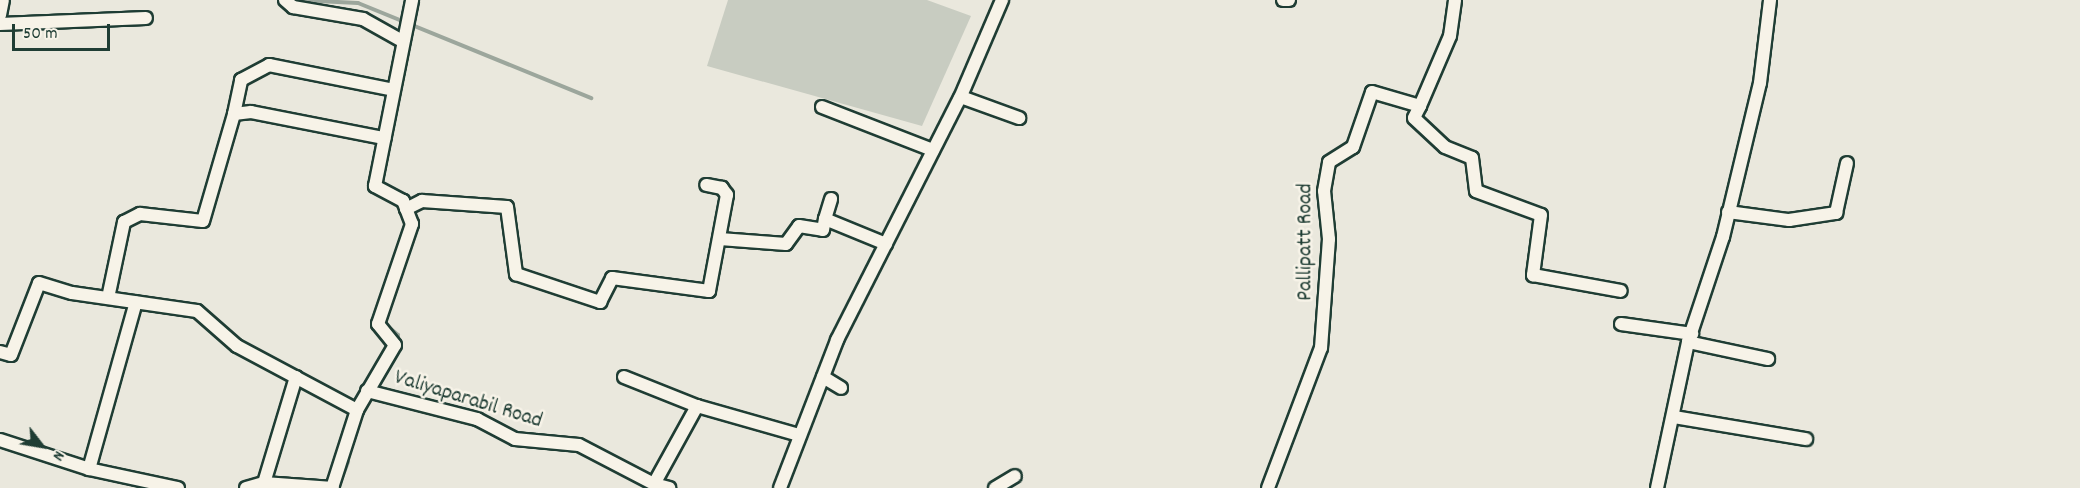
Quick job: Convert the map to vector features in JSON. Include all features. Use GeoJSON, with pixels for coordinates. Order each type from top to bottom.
{"type":"FeatureCollection","features":[{"type":"Feature","properties":{"kind":"street"},"geometry":{"type":"LineString","coordinates":[[0,15],[3,0]]}},
{"type":"Feature","properties":{"kind":"street"},"geometry":{"type":"LineString","coordinates":[[285,0],[293,7],[363,19],[402,42]]}},
{"type":"Feature","properties":{"kind":"street"},"geometry":{"type":"LineString","coordinates":[[246,488],[264,483],[332,488],[357,410],[395,345],[378,324],[412,224],[403,201],[375,186],[412,0]]}},
{"type":"Feature","properties":{"kind":"street"},"geometry":{"type":"LineString","coordinates":[[780,488],[823,377],[886,244],[961,97],[1002,0]]}},
{"type":"Feature","properties":{"kind":"street"},"geometry":{"type":"LineString","coordinates":[[1283,0],[1289,0]]}},
{"type":"Feature","properties":{"kind":"street"},"geometry":{"type":"LineString","coordinates":[[1455,0],[1450,36],[1414,118],[1445,147],[1472,158],[1476,192],[1541,215],[1533,276],[1620,291]]}},
{"type":"Feature","properties":{"kind":"street"},"geometry":{"type":"LineString","coordinates":[[1657,488],[1690,338],[1728,212],[1760,83],[1770,0]]}},
{"type":"Feature","properties":{"kind":"street"},"geometry":{"type":"LineString","coordinates":[[0,24],[146,18]]}},
{"type":"Feature","properties":{"kind":"street"},"geometry":{"type":"LineString","coordinates":[[108,298],[124,222],[140,214],[203,221],[234,114],[240,80],[269,64],[394,90]]}},
{"type":"Feature","properties":{"kind":"street","name":"Pallipatt Road"},"geometry":{"type":"LineString","coordinates":[[1268,488],[1321,348],[1329,239],[1324,191],[1329,162],[1353,147],[1372,92],[1420,106]]}},
{"type":"Feature","properties":{"kind":"street"},"geometry":{"type":"LineString","coordinates":[[961,97],[1019,118]]}},
{"type":"Feature","properties":{"kind":"street"},"geometry":{"type":"LineString","coordinates":[[822,108],[933,150]]}},
{"type":"Feature","properties":{"kind":"street"},"geometry":{"type":"LineString","coordinates":[[234,114],[251,112],[384,138]]}},
{"type":"Feature","properties":{"kind":"street"},"geometry":{"type":"LineString","coordinates":[[1728,212],[1789,220],[1836,213],[1847,163]]}},
{"type":"Feature","properties":{"kind":"street"},"geometry":{"type":"LineString","coordinates":[[406,209],[422,201],[507,207],[516,273],[600,302],[612,278],[709,291],[727,195],[722,188],[706,185]]}},
{"type":"Feature","properties":{"kind":"street"},"geometry":{"type":"LineString","coordinates":[[720,239],[786,244],[799,226],[822,230],[831,200]]}},
{"type":"Feature","properties":{"kind":"street"},"geometry":{"type":"LineString","coordinates":[[825,219],[886,244]]}},
{"type":"Feature","properties":{"kind":"street"},"geometry":{"type":"LineString","coordinates":[[0,352],[11,355],[39,283],[108,298],[197,311],[237,346],[357,410]]}},
{"type":"Feature","properties":{"kind":"street"},"geometry":{"type":"LineString","coordinates":[[89,469],[136,302]]}},
{"type":"Feature","properties":{"kind":"street"},"geometry":{"type":"LineString","coordinates":[[1621,324],[1690,338],[1768,359]]}},
{"type":"Feature","properties":{"kind":"street"},"geometry":{"type":"LineString","coordinates":[[264,483],[296,377]]}},
{"type":"Feature","properties":{"kind":"street"},"geometry":{"type":"LineString","coordinates":[[624,377],[697,406],[799,435]]}},
{"type":"Feature","properties":{"kind":"street"},"geometry":{"type":"LineString","coordinates":[[823,377],[841,388]]}},
{"type":"Feature","properties":{"kind":"street","name":"Valiyaparabil Road"},"geometry":{"type":"LineString","coordinates":[[367,391],[477,419],[506,437],[558,447],[579,446],[654,484],[669,488]]}},
{"type":"Feature","properties":{"kind":"street"},"geometry":{"type":"LineString","coordinates":[[654,484],[697,406]]}},
{"type":"Feature","properties":{"kind":"street"},"geometry":{"type":"LineString","coordinates":[[1674,417],[1806,439]]}},
{"type":"Feature","properties":{"kind":"street"},"geometry":{"type":"LineString","coordinates":[[0,440],[89,469],[178,488]]}},
{"type":"Feature","properties":{"kind":"street"},"geometry":{"type":"LineString","coordinates":[[995,488],[1015,476]]}},
{"type":"Feature","properties":{"kind":"shaded area"},"geometry":{"type":"Polygon","coordinates":[[[728,0],[927,0],[971,16],[922,126],[707,66],[728,0]]]}},
{"type":"Feature","properties":{"kind":"waterway"},"geometry":{"type":"LineString","coordinates":[[297,0],[358,3],[591,98]]}},
{"type":"Feature","properties":{"kind":"waterway"},"geometry":{"type":"LineString","coordinates":[[385,324],[398,335],[398,345]]}},
{"type":"Feature","properties":{"kind":"waterway"},"geometry":{"type":"LineString","coordinates":[[338,488],[348,462]]}}]}
